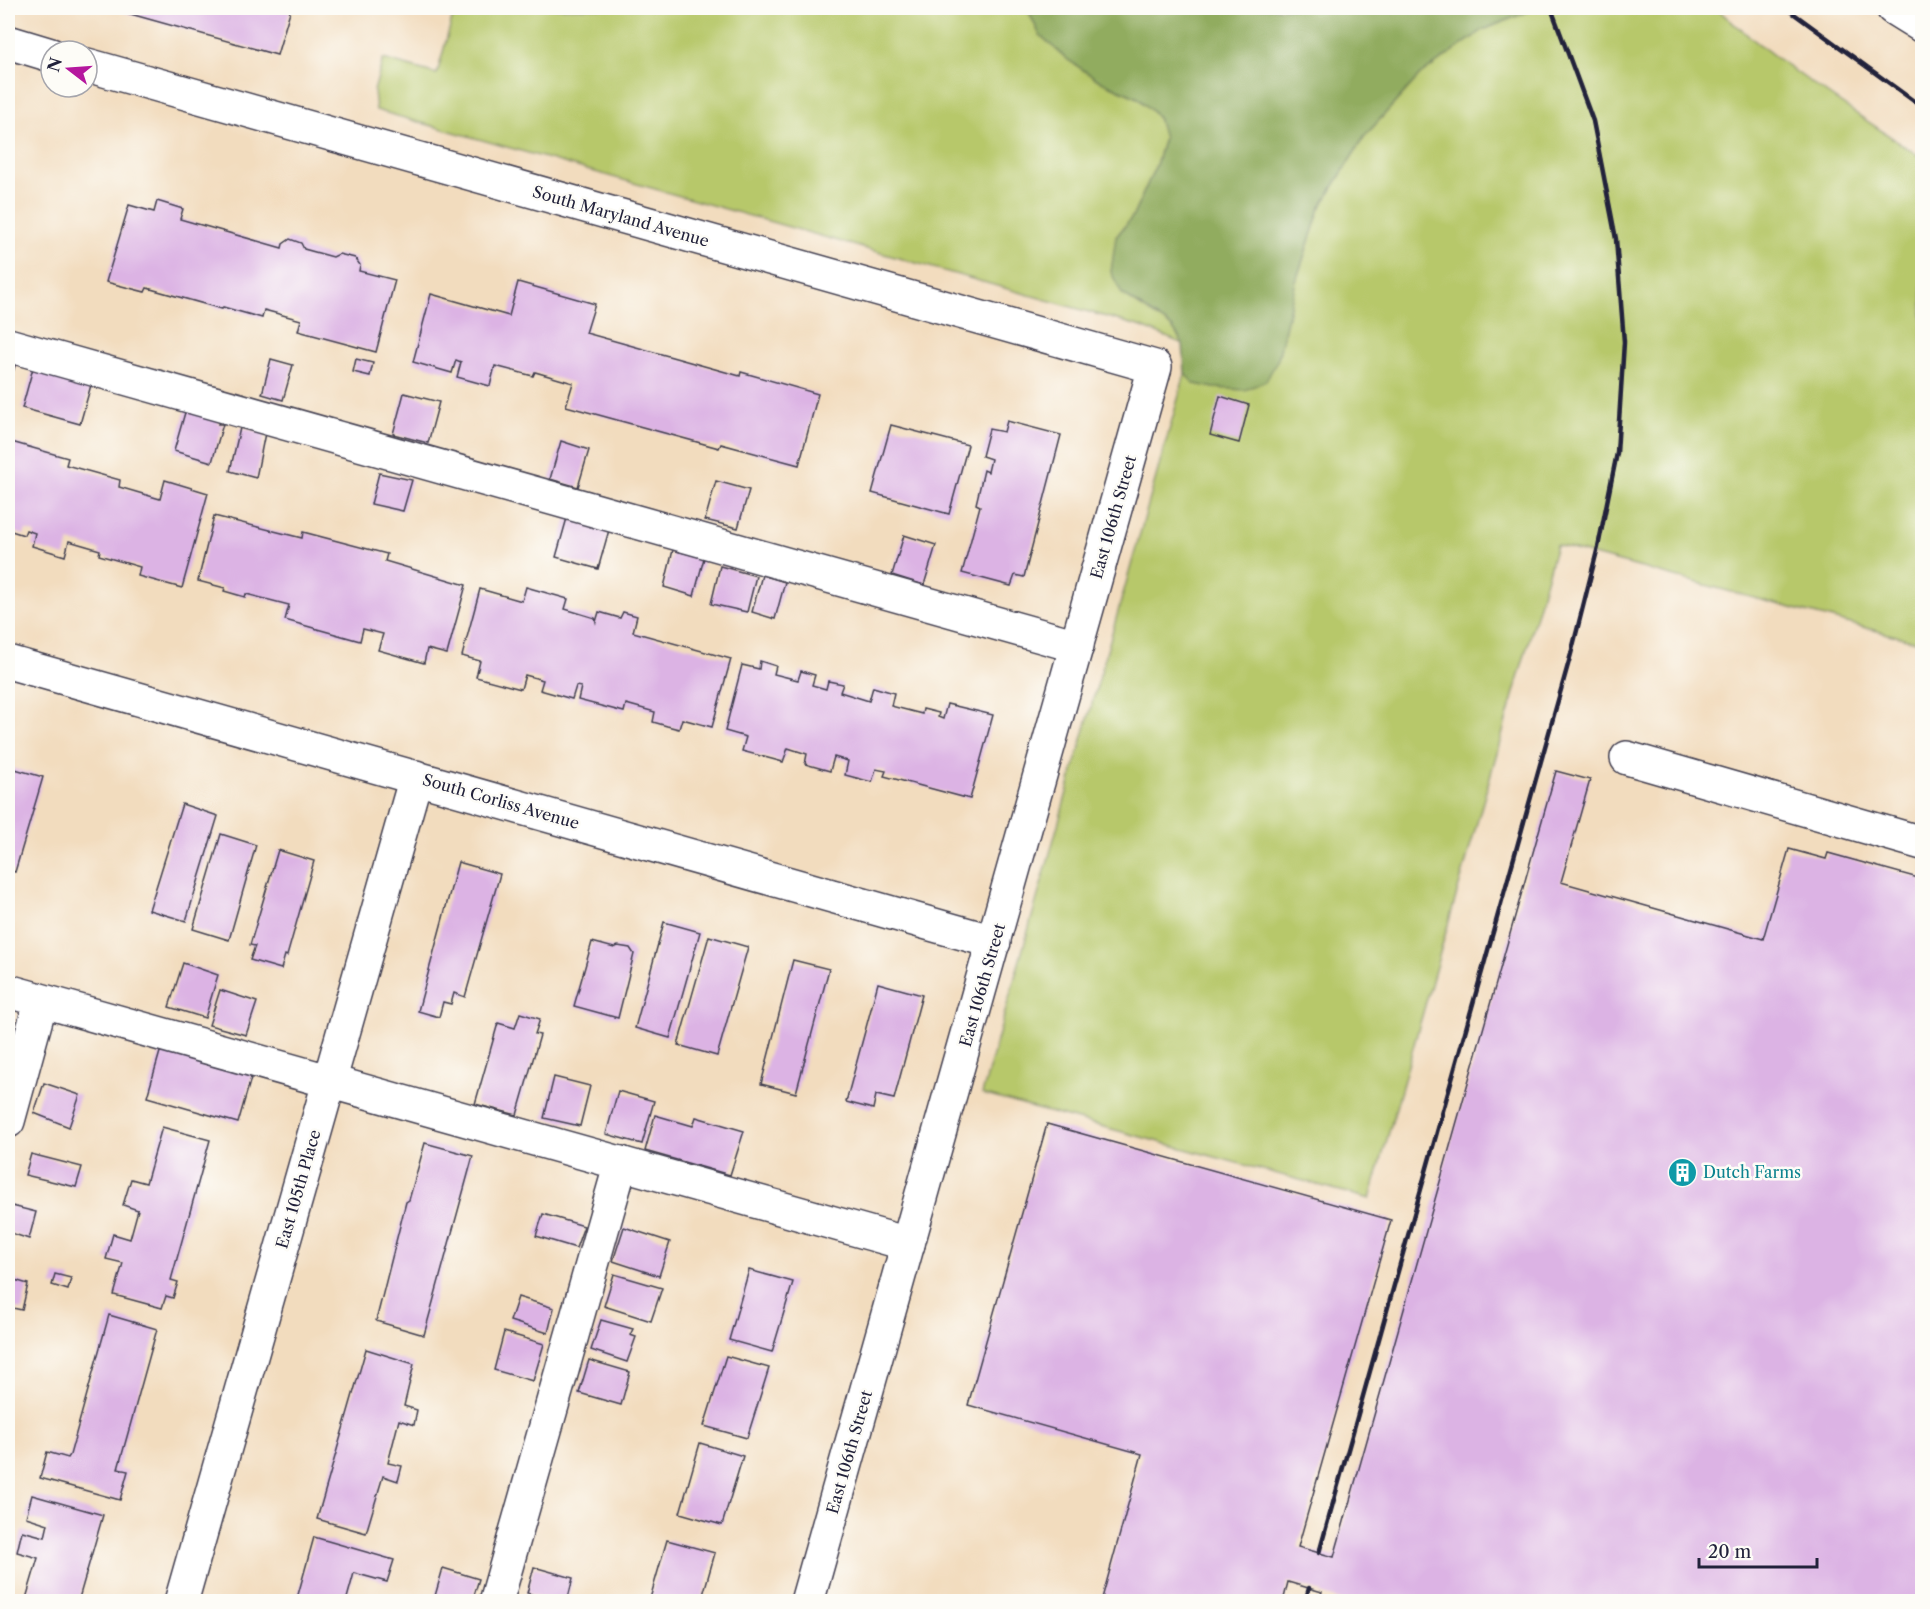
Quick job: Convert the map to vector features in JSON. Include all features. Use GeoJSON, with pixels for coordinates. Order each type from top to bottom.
{"type":"FeatureCollection","features":[{"type":"Feature","properties":{"kind":"street"},"geometry":{"type":"LineString","coordinates":[[1893,8],[1923,26]]}},
{"type":"Feature","properties":{"kind":"street"},"geometry":{"type":"LineString","coordinates":[[8,42],[39,51]]}},
{"type":"Feature","properties":{"kind":"street","name":"South Maryland Avenue"},"geometry":{"type":"LineString","coordinates":[[99,68],[1155,367]]}},
{"type":"Feature","properties":{"kind":"street"},"geometry":{"type":"LineString","coordinates":[[8,345],[1077,646]]}},
{"type":"Feature","properties":{"kind":"street","name":"East 106th Street"},"geometry":{"type":"LineString","coordinates":[[807,1602],[1155,367]]}},
{"type":"Feature","properties":{"kind":"street","name":"South Corliss Avenue"},"geometry":{"type":"LineString","coordinates":[[8,662],[994,942]]}},
{"type":"Feature","properties":{"kind":"street"},"geometry":{"type":"LineString","coordinates":[[1628,758],[1923,843]]}},
{"type":"Feature","properties":{"kind":"street","name":"East 105th Place"},"geometry":{"type":"LineString","coordinates":[[181,1602],[416,777]]}},
{"type":"Feature","properties":{"kind":"street"},"geometry":{"type":"LineString","coordinates":[[8,991],[908,1245]]}},
{"type":"Feature","properties":{"kind":"street"},"geometry":{"type":"LineString","coordinates":[[8,1121],[41,1001]]}},
{"type":"Feature","properties":{"kind":"street"},"geometry":{"type":"LineString","coordinates":[[496,1602],[621,1163]]}},
{"type":"Feature","properties":{"kind":"green space"},"geometry":{"type":"Polygon","coordinates":[[[455,8],[1027,8],[1040,35],[1100,81],[1138,98],[1158,117],[1164,138],[1156,165],[1133,216],[1116,237],[1122,294],[1172,327],[1183,344],[1142,327],[376,110],[374,91],[383,59],[437,74],[455,8]]]}},
{"type":"Feature","properties":{"kind":"green space"},"geometry":{"type":"Polygon","coordinates":[[[1027,8],[1563,8],[1534,9],[1483,30],[1420,75],[1364,137],[1320,208],[1296,281],[1278,359],[1266,381],[1245,390],[1195,384],[1185,374],[1183,344],[1172,327],[1122,294],[1111,272],[1116,237],[1133,216],[1156,165],[1164,138],[1158,117],[1138,98],[1100,81],[1068,60],[1040,35],[1027,8]]]}},
{"type":"Feature","properties":{"kind":"green space"},"geometry":{"type":"Polygon","coordinates":[[[1716,8],[1790,68],[1922,158],[1922,643],[1556,545],[1370,1199],[982,1094],[1185,374],[1195,384],[1296,281],[1320,208],[1364,137],[1420,75],[1483,30],[1534,9],[1716,8]]]}},
{"type":"Feature","properties":{"kind":"building"},"geometry":{"type":"Polygon","coordinates":[[[109,8],[291,8],[277,55],[109,8]]]}},
{"type":"Feature","properties":{"kind":"building"},"geometry":{"type":"Polygon","coordinates":[[[157,201],[183,209],[180,219],[282,248],[283,244],[290,239],[301,243],[304,249],[333,257],[339,254],[355,258],[360,265],[359,271],[395,280],[376,352],[298,331],[301,320],[264,310],[262,318],[147,288],[145,292],[106,282],[129,205],[154,212],[157,201]]]}},
{"type":"Feature","properties":{"kind":"building"},"geometry":{"type":"Polygon","coordinates":[[[518,282],[595,304],[586,333],[740,376],[741,372],[818,394],[799,465],[721,444],[719,448],[566,406],[573,383],[535,372],[533,376],[495,366],[490,386],[457,377],[461,362],[456,360],[452,373],[413,362],[431,294],[509,316],[518,282]]]}},
{"type":"Feature","properties":{"kind":"building"},"geometry":{"type":"Polygon","coordinates":[[[271,359],[293,365],[283,400],[262,394],[271,359]]]}},
{"type":"Feature","properties":{"kind":"building"},"geometry":{"type":"Polygon","coordinates":[[[356,359],[373,363],[370,376],[353,372],[356,359]]]}},
{"type":"Feature","properties":{"kind":"building"},"geometry":{"type":"Polygon","coordinates":[[[8,360],[16,362],[8,390],[8,360]]]}},
{"type":"Feature","properties":{"kind":"building"},"geometry":{"type":"Polygon","coordinates":[[[33,368],[91,385],[80,424],[22,408],[33,368]]]}},
{"type":"Feature","properties":{"kind":"building"},"geometry":{"type":"Polygon","coordinates":[[[404,393],[439,402],[428,443],[393,434],[404,393]]]}},
{"type":"Feature","properties":{"kind":"building"},"geometry":{"type":"Polygon","coordinates":[[[1220,396],[1249,405],[1239,443],[1210,435],[1220,396]]]}},
{"type":"Feature","properties":{"kind":"building"},"geometry":{"type":"Polygon","coordinates":[[[186,409],[220,419],[218,424],[223,424],[212,462],[174,451],[186,409]]]}},
{"type":"Feature","properties":{"kind":"building"},"geometry":{"type":"Polygon","coordinates":[[[1007,421],[1061,435],[1024,577],[1015,575],[1011,586],[962,573],[980,506],[976,504],[984,470],[988,472],[991,459],[982,456],[989,429],[1004,432],[1007,421]]]}},
{"type":"Feature","properties":{"kind":"building"},"geometry":{"type":"Polygon","coordinates":[[[891,425],[968,445],[949,514],[872,493],[891,425]]]}},
{"type":"Feature","properties":{"kind":"building"},"geometry":{"type":"Polygon","coordinates":[[[240,428],[265,433],[256,478],[230,471],[240,428]]]}},
{"type":"Feature","properties":{"kind":"building"},"geometry":{"type":"Polygon","coordinates":[[[8,441],[68,458],[66,465],[120,480],[119,487],[160,499],[165,480],[208,493],[182,588],[138,576],[140,567],[99,555],[100,550],[69,541],[65,556],[32,546],[35,533],[26,530],[24,535],[8,530],[8,441]]]}},
{"type":"Feature","properties":{"kind":"building"},"geometry":{"type":"Polygon","coordinates":[[[561,441],[589,450],[578,487],[550,479],[561,441]]]}},
{"type":"Feature","properties":{"kind":"building"},"geometry":{"type":"Polygon","coordinates":[[[379,473],[412,480],[403,511],[371,504],[379,473]]]}},
{"type":"Feature","properties":{"kind":"building"},"geometry":{"type":"Polygon","coordinates":[[[716,481],[749,490],[738,528],[705,520],[716,481]]]}},
{"type":"Feature","properties":{"kind":"building"},"geometry":{"type":"Polygon","coordinates":[[[214,516],[302,538],[303,532],[387,554],[385,561],[466,585],[447,654],[427,649],[424,663],[378,650],[383,634],[363,629],[360,641],[285,620],[289,605],[246,594],[245,597],[224,591],[225,588],[198,581],[214,516]]]}},
{"type":"Feature","properties":{"kind":"building"},"geometry":{"type":"Polygon","coordinates":[[[567,518],[609,530],[598,569],[556,557],[567,518]]]}},
{"type":"Feature","properties":{"kind":"building"},"geometry":{"type":"Polygon","coordinates":[[[904,535],[936,545],[924,585],[892,575],[904,535]]]}},
{"type":"Feature","properties":{"kind":"building"},"geometry":{"type":"Polygon","coordinates":[[[673,550],[704,558],[694,596],[664,587],[673,550]]]}},
{"type":"Feature","properties":{"kind":"building"},"geometry":{"type":"Polygon","coordinates":[[[720,566],[756,576],[747,612],[711,604],[720,566]]]}},
{"type":"Feature","properties":{"kind":"building"},"geometry":{"type":"Polygon","coordinates":[[[762,575],[785,582],[775,619],[752,612],[762,575]]]}},
{"type":"Feature","properties":{"kind":"building"},"geometry":{"type":"Polygon","coordinates":[[[526,587],[568,599],[565,609],[595,618],[596,622],[599,612],[620,618],[623,612],[637,616],[633,632],[731,659],[712,727],[682,719],[679,729],[667,726],[653,722],[655,712],[626,704],[624,712],[578,700],[581,687],[576,686],[572,699],[540,690],[543,680],[525,675],[521,689],[476,677],[480,661],[462,656],[480,589],[522,601],[526,587]]]}},
{"type":"Feature","properties":{"kind":"building"},"geometry":{"type":"Polygon","coordinates":[[[760,661],[776,666],[774,674],[798,680],[801,671],[815,675],[812,685],[826,689],[828,681],[843,684],[840,692],[869,701],[873,687],[894,693],[891,706],[922,714],[923,709],[939,713],[938,717],[943,719],[947,704],[993,715],[970,799],[884,776],[886,771],[876,769],[872,782],[845,775],[848,761],[834,757],[830,771],[805,764],[807,754],[788,748],[783,762],[742,751],[746,737],[725,731],[742,665],[759,669],[760,661]]]}},
{"type":"Feature","properties":{"kind":"building"},"geometry":{"type":"Polygon","coordinates":[[[8,767],[43,777],[15,872],[8,870],[8,767]]]}},
{"type":"Feature","properties":{"kind":"building","name":"Dutch Farms"},"geometry":{"type":"Polygon","coordinates":[[[1556,771],[1590,780],[1561,882],[1763,939],[1789,849],[1826,859],[1828,853],[1922,879],[1922,1602],[1346,1602],[1288,1582],[1283,1602],[1101,1602],[1142,1454],[968,1405],[1047,1124],[1391,1220],[1298,1547],[1334,1557],[1556,771]]]}},
{"type":"Feature","properties":{"kind":"building"},"geometry":{"type":"Polygon","coordinates":[[[182,804],[218,816],[186,921],[149,910],[182,804]]]}},
{"type":"Feature","properties":{"kind":"building"},"geometry":{"type":"Polygon","coordinates":[[[221,834],[256,845],[229,940],[193,929],[221,834]]]}},
{"type":"Feature","properties":{"kind":"building"},"geometry":{"type":"Polygon","coordinates":[[[278,850],[314,861],[287,956],[285,955],[281,969],[250,960],[255,946],[250,945],[278,850]]]}},
{"type":"Feature","properties":{"kind":"building"},"geometry":{"type":"Polygon","coordinates":[[[458,862],[500,874],[465,997],[454,993],[451,1004],[443,1002],[439,1017],[418,1011],[458,862]]]}},
{"type":"Feature","properties":{"kind":"building"},"geometry":{"type":"Polygon","coordinates":[[[664,922],[700,932],[670,1038],[635,1028],[664,922]]]}},
{"type":"Feature","properties":{"kind":"building"},"geometry":{"type":"Polygon","coordinates":[[[709,936],[748,947],[717,1056],[678,1045],[709,936]]]}},
{"type":"Feature","properties":{"kind":"building"},"geometry":{"type":"Polygon","coordinates":[[[592,942],[614,948],[618,946],[630,948],[634,954],[618,1018],[574,1006],[592,942]]]}},
{"type":"Feature","properties":{"kind":"building"},"geometry":{"type":"Polygon","coordinates":[[[793,960],[829,969],[796,1093],[761,1084],[793,960]]]}},
{"type":"Feature","properties":{"kind":"building"},"geometry":{"type":"Polygon","coordinates":[[[183,963],[218,975],[205,1018],[169,1007],[183,963]]]}},
{"type":"Feature","properties":{"kind":"building"},"geometry":{"type":"Polygon","coordinates":[[[878,983],[922,995],[894,1099],[876,1095],[873,1109],[846,1102],[878,983]]]}},
{"type":"Feature","properties":{"kind":"building"},"geometry":{"type":"Polygon","coordinates":[[[220,990],[257,1002],[246,1035],[209,1025],[220,990]]]}},
{"type":"Feature","properties":{"kind":"building"},"geometry":{"type":"Polygon","coordinates":[[[520,1013],[540,1019],[535,1034],[540,1035],[517,1115],[475,1104],[498,1023],[515,1028],[520,1013]]]}},
{"type":"Feature","properties":{"kind":"building"},"geometry":{"type":"Polygon","coordinates":[[[162,1045],[253,1071],[238,1123],[147,1097],[162,1045]]]}},
{"type":"Feature","properties":{"kind":"building"},"geometry":{"type":"Polygon","coordinates":[[[554,1077],[590,1086],[580,1126],[544,1118],[554,1077]]]}},
{"type":"Feature","properties":{"kind":"building"},"geometry":{"type":"Polygon","coordinates":[[[44,1083],[80,1095],[69,1127],[34,1113],[44,1083]]]}},
{"type":"Feature","properties":{"kind":"building"},"geometry":{"type":"Polygon","coordinates":[[[618,1091],[654,1101],[642,1144],[606,1134],[618,1091]]]}},
{"type":"Feature","properties":{"kind":"building"},"geometry":{"type":"Polygon","coordinates":[[[655,1115],[693,1126],[696,1117],[744,1131],[730,1175],[645,1151],[655,1115]]]}},
{"type":"Feature","properties":{"kind":"building"},"geometry":{"type":"Polygon","coordinates":[[[162,1127],[210,1140],[171,1280],[178,1282],[173,1298],[166,1296],[162,1308],[114,1295],[123,1263],[106,1259],[113,1234],[130,1239],[138,1210],[123,1205],[131,1179],[146,1183],[162,1127]]]}},
{"type":"Feature","properties":{"kind":"building"},"geometry":{"type":"Polygon","coordinates":[[[425,1143],[473,1156],[424,1335],[376,1321],[406,1202],[409,1200],[425,1143]]]}},
{"type":"Feature","properties":{"kind":"building"},"geometry":{"type":"Polygon","coordinates":[[[31,1154],[82,1167],[76,1187],[25,1175],[31,1154]]]}},
{"type":"Feature","properties":{"kind":"building"},"geometry":{"type":"Polygon","coordinates":[[[8,1205],[36,1212],[29,1239],[8,1232],[8,1205]]]}},
{"type":"Feature","properties":{"kind":"building"},"geometry":{"type":"Polygon","coordinates":[[[543,1214],[584,1226],[576,1248],[536,1236],[543,1214]]]}},
{"type":"Feature","properties":{"kind":"building"},"geometry":{"type":"Polygon","coordinates":[[[624,1227],[670,1242],[659,1276],[613,1261],[624,1227]]]}},
{"type":"Feature","properties":{"kind":"building"},"geometry":{"type":"Polygon","coordinates":[[[749,1270],[793,1282],[772,1352],[729,1340],[749,1270]]]}},
{"type":"Feature","properties":{"kind":"building"},"geometry":{"type":"Polygon","coordinates":[[[55,1274],[71,1278],[68,1290],[52,1285],[55,1274]]]}},
{"type":"Feature","properties":{"kind":"building"},"geometry":{"type":"Polygon","coordinates":[[[614,1274],[662,1288],[651,1321],[604,1306],[614,1274]]]}},
{"type":"Feature","properties":{"kind":"building"},"geometry":{"type":"Polygon","coordinates":[[[8,1278],[28,1284],[22,1310],[8,1307],[8,1278]]]}},
{"type":"Feature","properties":{"kind":"building"},"geometry":{"type":"Polygon","coordinates":[[[518,1297],[554,1308],[548,1333],[510,1321],[518,1297]]]}},
{"type":"Feature","properties":{"kind":"building"},"geometry":{"type":"Polygon","coordinates":[[[109,1315],[157,1329],[118,1469],[128,1471],[120,1500],[40,1478],[47,1452],[68,1458],[70,1455],[109,1315]]]}},
{"type":"Feature","properties":{"kind":"building"},"geometry":{"type":"Polygon","coordinates":[[[601,1320],[633,1329],[630,1335],[636,1337],[627,1362],[591,1350],[601,1320]]]}},
{"type":"Feature","properties":{"kind":"building"},"geometry":{"type":"Polygon","coordinates":[[[504,1332],[544,1344],[533,1381],[494,1370],[504,1332]]]}},
{"type":"Feature","properties":{"kind":"building"},"geometry":{"type":"Polygon","coordinates":[[[366,1349],[414,1364],[404,1406],[417,1410],[414,1425],[399,1420],[388,1463],[402,1466],[398,1481],[383,1476],[366,1533],[317,1519],[366,1349]]]}},
{"type":"Feature","properties":{"kind":"building"},"geometry":{"type":"Polygon","coordinates":[[[726,1356],[769,1368],[747,1438],[704,1426],[726,1356]]]}},
{"type":"Feature","properties":{"kind":"building"},"geometry":{"type":"Polygon","coordinates":[[[589,1360],[630,1372],[621,1405],[579,1393],[589,1360]]]}},
{"type":"Feature","properties":{"kind":"building"},"geometry":{"type":"Polygon","coordinates":[[[700,1443],[743,1456],[722,1525],[680,1513],[700,1443]]]}},
{"type":"Feature","properties":{"kind":"building"},"geometry":{"type":"Polygon","coordinates":[[[32,1495],[103,1515],[78,1602],[25,1602],[38,1558],[17,1552],[22,1531],[45,1537],[48,1524],[26,1517],[32,1495]]]}},
{"type":"Feature","properties":{"kind":"building"},"geometry":{"type":"Polygon","coordinates":[[[314,1537],[394,1560],[387,1582],[354,1573],[346,1602],[296,1602],[314,1537]]]}},
{"type":"Feature","properties":{"kind":"building"},"geometry":{"type":"Polygon","coordinates":[[[667,1540],[715,1553],[701,1602],[649,1602],[667,1540]]]}},
{"type":"Feature","properties":{"kind":"building"},"geometry":{"type":"Polygon","coordinates":[[[534,1567],[573,1578],[567,1602],[558,1602],[527,1593],[534,1567]]]}},
{"type":"Feature","properties":{"kind":"building"},"geometry":{"type":"Polygon","coordinates":[[[443,1568],[479,1579],[472,1602],[454,1602],[435,1596],[443,1568]]]}},
{"type":"Feature","properties":{"kind":"railway"},"geometry":{"type":"LineString","coordinates":[[1319,1553],[1571,654],[1598,547],[1617,453],[1624,342],[1616,239],[1593,121],[1551,8]]}},
{"type":"Feature","properties":{"kind":"railway"},"geometry":{"type":"LineString","coordinates":[[1786,8],[1922,107]]}},
{"type":"Feature","properties":{"kind":"railway"},"geometry":{"type":"LineString","coordinates":[[1305,1602],[1309,1588]]}},
{"type":"Feature","properties":{"kind":"place","name":"Dutch Farms"},"geometry":{"type":"Point","coordinates":[1682,1172]}}]}
